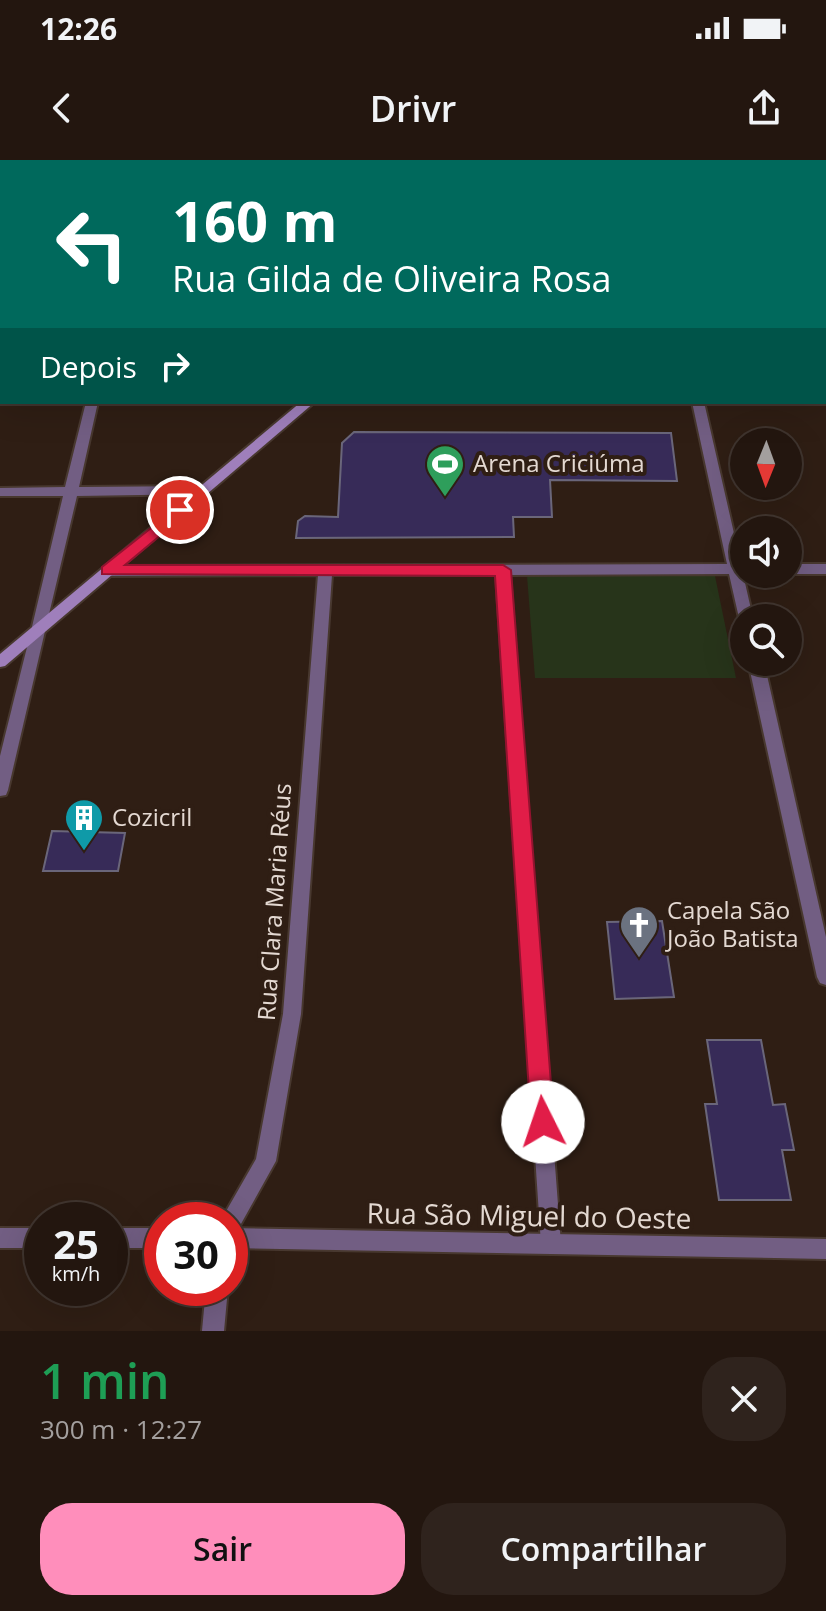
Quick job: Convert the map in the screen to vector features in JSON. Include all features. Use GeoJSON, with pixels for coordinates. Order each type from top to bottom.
{"type":"FeatureCollection","features":[{"type":"Feature","properties":{"kind":"main road"},"geometry":{"type":"LineString","coordinates":[[0,662],[307,404]]}},
{"type":"Feature","properties":{"kind":"street"},"geometry":{"type":"LineString","coordinates":[[0,790],[92,404]]}},
{"type":"Feature","properties":{"kind":"street"},"geometry":{"type":"LineString","coordinates":[[699,404],[730,529]]}},
{"type":"Feature","properties":{"kind":"street"},"geometry":{"type":"LineString","coordinates":[[0,492],[204,490]]}},
{"type":"Feature","properties":{"kind":"street"},"geometry":{"type":"LineString","coordinates":[[108,571],[730,569]]}},
{"type":"Feature","properties":{"kind":"street"},"geometry":{"type":"LineString","coordinates":[[802,569],[826,569]]}},
{"type":"Feature","properties":{"kind":"street"},"geometry":{"type":"LineString","coordinates":[[503,570],[551,1244]]}},
{"type":"Feature","properties":{"kind":"street","name":"Rua Clara Maria Réus"},"geometry":{"type":"LineString","coordinates":[[243,1202],[266,1161],[292,1014],[325,572]]}},
{"type":"Feature","properties":{"kind":"street"},"geometry":{"type":"LineString","coordinates":[[759,676],[826,977]]}},
{"type":"Feature","properties":{"kind":"street"},"geometry":{"type":"LineString","coordinates":[[0,1238],[24,1238]]}},
{"type":"Feature","properties":{"kind":"street","name":"Rua São Miguel do Oeste"},"geometry":{"type":"LineString","coordinates":[[248,1238],[826,1249]]}},
{"type":"Feature","properties":{"kind":"street"},"geometry":{"type":"LineString","coordinates":[[213,1331],[215,1306]]}},
{"type":"Feature","properties":{"kind":"green space"},"geometry":{"type":"Polygon","coordinates":[[[527,576],[715,576],[730,649],[730,676],[736,678],[535,678],[527,576]]]}},
{"type":"Feature","properties":{"kind":"building","name":"Arena Criciúma"},"geometry":{"type":"Polygon","coordinates":[[[354,432],[671,433],[677,481],[550,480],[552,517],[513,517],[514,537],[296,538],[298,521],[305,516],[338,517],[342,443],[354,432]]]}},
{"type":"Feature","properties":{"kind":"building","name":"Cozicril"},"geometry":{"type":"Polygon","coordinates":[[[52,831],[125,833],[118,871],[43,871],[52,831]]]}},
{"type":"Feature","properties":{"kind":"building","name":"Capela São João Batista"},"geometry":{"type":"Polygon","coordinates":[[[662,921],[674,997],[615,999],[607,922],[662,921]]]}},
{"type":"Feature","properties":{"kind":"building"},"geometry":{"type":"Polygon","coordinates":[[[707,1040],[761,1040],[773,1105],[785,1104],[794,1150],[782,1150],[791,1200],[719,1200],[705,1104],[717,1104],[707,1040]]]}},
{"type":"Feature","properties":{"kind":"place","name":"Arena Criciúma"},"geometry":{"type":"Point","coordinates":[445,498]}},
{"type":"Feature","properties":{"kind":"place","name":"Cozicril"},"geometry":{"type":"Point","coordinates":[84,852]}},
{"type":"Feature","properties":{"kind":"place","name":"Capela São João Batista"},"geometry":{"type":"Point","coordinates":[639,959]}},
{"type":"Feature","properties":{"kind":"route"},"geometry":{"type":"LineString","coordinates":[[180,510],[108,571],[503,570],[543,1122]]}}]}
